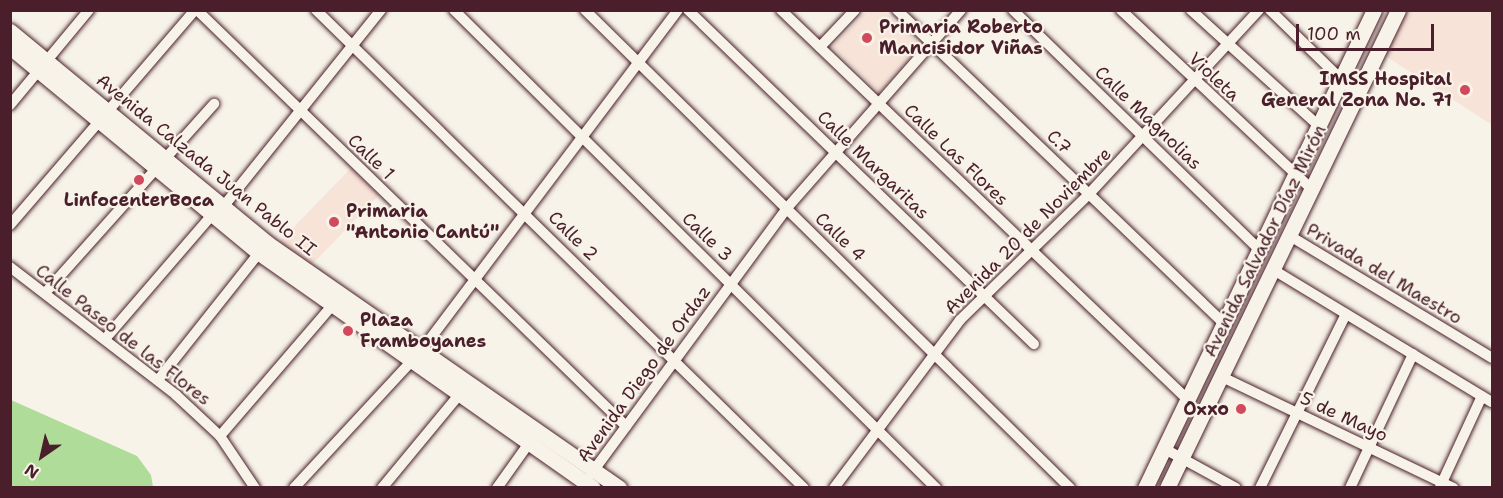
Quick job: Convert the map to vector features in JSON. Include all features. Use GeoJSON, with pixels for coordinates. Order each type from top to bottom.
{"type":"FeatureCollection","features":[{"type":"Feature","properties":{"kind":"main road","name":"Avenida Salvador Díaz Mirón"},"geometry":{"type":"LineString","coordinates":[[1145,488],[1186,398],[1297,177],[1374,10]]}},
{"type":"Feature","properties":{"kind":"main road","name":"Avenida Salvador Díaz Mirón"},"geometry":{"type":"LineString","coordinates":[[1167,488],[1398,10]]}},
{"type":"Feature","properties":{"kind":"main road","name":"Avenida Calzada Juan Pablo II"},"geometry":{"type":"LineString","coordinates":[[10,30],[43,66],[218,211],[416,356],[533,436],[589,482],[619,488]]}},
{"type":"Feature","properties":{"kind":"main road","name":"Avenida Calzada Juan Pablo II"},"geometry":{"type":"LineString","coordinates":[[10,47],[43,66]]}},
{"type":"Feature","properties":{"kind":"main road","name":"Avenida Calzada Juan Pablo II"},"geometry":{"type":"LineString","coordinates":[[218,211],[259,253],[332,306],[416,356],[459,395],[533,436]]}},
{"type":"Feature","properties":{"kind":"street"},"geometry":{"type":"LineString","coordinates":[[10,105],[88,10]]}},
{"type":"Feature","properties":{"kind":"street"},"geometry":{"type":"LineString","coordinates":[[10,225],[196,10]]}},
{"type":"Feature","properties":{"kind":"street","name":"Calle 1"},"geometry":{"type":"LineString","coordinates":[[196,10],[626,426]]}},
{"type":"Feature","properties":{"kind":"street","name":"Calle 2"},"geometry":{"type":"LineString","coordinates":[[316,10],[527,214],[804,488]]}},
{"type":"Feature","properties":{"kind":"street"},"geometry":{"type":"LineString","coordinates":[[105,339],[218,211],[381,10]]}},
{"type":"Feature","properties":{"kind":"street","name":"Calle 3"},"geometry":{"type":"LineString","coordinates":[[454,10],[936,488]]}},
{"type":"Feature","properties":{"kind":"street","name":"Calle 4"},"geometry":{"type":"LineString","coordinates":[[585,10],[935,352],[1070,488]]}},
{"type":"Feature","properties":{"kind":"street"},"geometry":{"type":"LineString","coordinates":[[294,488],[416,356],[476,282],[678,10]]}},
{"type":"Feature","properties":{"kind":"street","name":"Calle Margaritas"},"geometry":{"type":"LineString","coordinates":[[688,10],[984,293],[1034,344]]}},
{"type":"Feature","properties":{"kind":"street","name":"Calle Las Flores"},"geometry":{"type":"LineString","coordinates":[[781,10],[1186,398]]}},
{"type":"Feature","properties":{"kind":"street"},"geometry":{"type":"LineString","coordinates":[[820,47],[855,10]]}},
{"type":"Feature","properties":{"kind":"street","name":"C.7"},"geometry":{"type":"LineString","coordinates":[[897,10],[932,41],[1223,323]]}},
{"type":"Feature","properties":{"kind":"street","name":"Avenida Diego de Ordaz"},"geometry":{"type":"LineString","coordinates":[[589,482],[626,426],[787,208],[961,10]]}},
{"type":"Feature","properties":{"kind":"street","name":"Calle Magnolias"},"geometry":{"type":"LineString","coordinates":[[1013,10],[1260,250]]}},
{"type":"Feature","properties":{"kind":"street","name":"Violeta"},"geometry":{"type":"LineString","coordinates":[[1121,10],[1195,82],[1313,190]]}},
{"type":"Feature","properties":{"kind":"street"},"geometry":{"type":"LineString","coordinates":[[1191,10],[1320,128]]}},
{"type":"Feature","properties":{"kind":"street","name":"Avenida 20 de Noviembre"},"geometry":{"type":"LineString","coordinates":[[834,488],[935,352],[984,293],[1089,194],[1195,82],[1259,10]]}},
{"type":"Feature","properties":{"kind":"street"},"geometry":{"type":"LineString","coordinates":[[1270,10],[1343,78],[1358,96]]}},
{"type":"Feature","properties":{"kind":"street"},"geometry":{"type":"LineString","coordinates":[[45,293],[214,104]]}},
{"type":"Feature","properties":{"kind":"street","name":"Privada del Maestro"},"geometry":{"type":"LineString","coordinates":[[1290,236],[1492,358]]}},
{"type":"Feature","properties":{"kind":"street"},"geometry":{"type":"LineString","coordinates":[[158,380],[259,253]]}},
{"type":"Feature","properties":{"kind":"street","name":"Calle Paseo de las Flores"},"geometry":{"type":"LineString","coordinates":[[10,267],[158,380],[220,436],[255,488]]}},
{"type":"Feature","properties":{"kind":"street"},"geometry":{"type":"LineString","coordinates":[[1272,269],[1492,402]]}},
{"type":"Feature","properties":{"kind":"street"},"geometry":{"type":"LineString","coordinates":[[220,436],[332,306]]}},
{"type":"Feature","properties":{"kind":"street"},"geometry":{"type":"LineString","coordinates":[[1260,488],[1346,314]]}},
{"type":"Feature","properties":{"kind":"street"},"geometry":{"type":"LineString","coordinates":[[1350,488],[1413,354]]}},
{"type":"Feature","properties":{"kind":"street","name":"5 de Mayo"},"geometry":{"type":"LineString","coordinates":[[1220,376],[1441,485],[1454,488]]}},
{"type":"Feature","properties":{"kind":"street"},"geometry":{"type":"LineString","coordinates":[[382,488],[459,395]]}},
{"type":"Feature","properties":{"kind":"street"},"geometry":{"type":"LineString","coordinates":[[1441,485],[1482,396]]}},
{"type":"Feature","properties":{"kind":"street"},"geometry":{"type":"LineString","coordinates":[[498,488],[533,436]]}},
{"type":"Feature","properties":{"kind":"street"},"geometry":{"type":"LineString","coordinates":[[1163,448],[1236,488]]}},
{"type":"Feature","properties":{"kind":"shaded area"},"geometry":{"type":"Polygon","coordinates":[[[866,11],[884,11],[922,47],[879,92],[832,47],[866,11]]]}},
{"type":"Feature","properties":{"kind":"shaded area","name":"IMSS Hospital General Zona No. 71"},"geometry":{"type":"Polygon","coordinates":[[[1408,11],[1492,11],[1492,125],[1384,55],[1408,11]]]}},
{"type":"Feature","properties":{"kind":"shaded area","name":"Primaria \"Antonio Cantú\""},"geometry":{"type":"Polygon","coordinates":[[[351,168],[379,195],[308,269],[279,242],[351,168]]]}},
{"type":"Feature","properties":{"kind":"green space"},"geometry":{"type":"Polygon","coordinates":[[[11,400],[137,456],[151,475],[153,487],[11,487],[11,400]]]}},
{"type":"Feature","properties":{"kind":"place","name":"Primaria Roberto Mancisidor Viñas"},"geometry":{"type":"Point","coordinates":[867,38]}},
{"type":"Feature","properties":{"kind":"place","name":"IMSS Hospital General Zona No. 71"},"geometry":{"type":"Point","coordinates":[1465,90]}},
{"type":"Feature","properties":{"kind":"place","name":"LinfocenterBoca"},"geometry":{"type":"Point","coordinates":[139,180]}},
{"type":"Feature","properties":{"kind":"place","name":"Primaria \"Antonio Cantú\""},"geometry":{"type":"Point","coordinates":[334,222]}},
{"type":"Feature","properties":{"kind":"place","name":"Plaza Framboyanes"},"geometry":{"type":"Point","coordinates":[348,331]}},
{"type":"Feature","properties":{"kind":"place","name":"Oxxo"},"geometry":{"type":"Point","coordinates":[1241,409]}}]}
